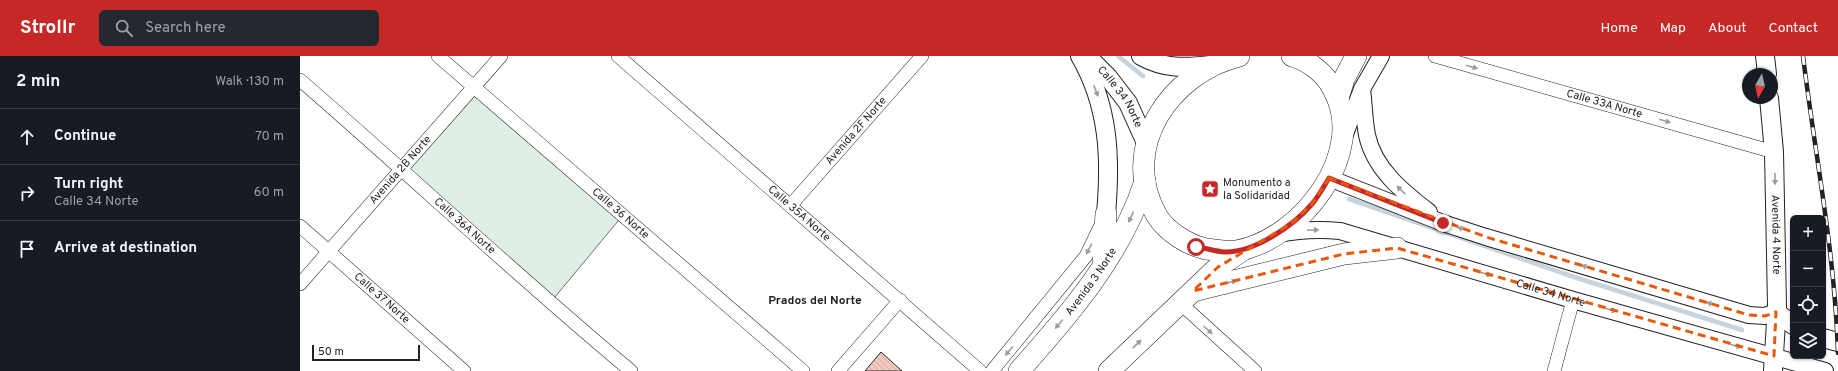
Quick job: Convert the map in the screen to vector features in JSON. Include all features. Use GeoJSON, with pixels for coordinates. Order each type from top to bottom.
{"type":"FeatureCollection","features":[{"type":"Feature","properties":{"kind":"main road"},"geometry":{"type":"LineString","coordinates":[[1080,56],[1088,69],[1101,104],[1106,123],[1109,178],[1103,267]]}},
{"type":"Feature","properties":{"kind":"main road","name":"Calle 34 Norte"},"geometry":{"type":"LineString","coordinates":[[1088,56],[1108,77],[1128,103],[1146,143]]}},
{"type":"Feature","properties":{"kind":"main road"},"geometry":{"type":"LineString","coordinates":[[1141,56],[1155,64],[1190,67],[1211,65],[1239,56]]}},
{"type":"Feature","properties":{"kind":"main road"},"geometry":{"type":"LineString","coordinates":[[1109,371],[1218,267],[1247,248],[1275,235],[1292,223],[1312,204],[1329,178],[1338,157],[1343,137],[1344,116],[1338,98],[1330,83],[1319,71],[1292,56]]}},
{"type":"Feature","properties":{"kind":"main road"},"geometry":{"type":"LineString","coordinates":[[1338,98],[1344,79],[1356,56]]}},
{"type":"Feature","properties":{"kind":"main road"},"geometry":{"type":"LineString","coordinates":[[1765,56],[1766,68]]}},
{"type":"Feature","properties":{"kind":"main road"},"geometry":{"type":"LineString","coordinates":[[1211,65],[1194,75],[1175,91],[1162,108],[1146,143],[1143,164],[1145,180],[1149,199],[1158,217],[1175,235],[1196,247],[1224,252],[1247,248]]}},
{"type":"Feature","properties":{"kind":"main road","name":"Avenida 4 Norte"},"geometry":{"type":"LineString","coordinates":[[1770,104],[1774,152],[1776,312],[1773,364]]}},
{"type":"Feature","properties":{"kind":"main road","name":"Avenida 3 Norte"},"geometry":{"type":"LineString","coordinates":[[1018,371],[1077,302],[1103,267],[1129,222],[1145,180]]}},
{"type":"Feature","properties":{"kind":"main road"},"geometry":{"type":"LineString","coordinates":[[1186,297],[1344,254],[1397,248]]}},
{"type":"Feature","properties":{"kind":"main road"},"geometry":{"type":"LineString","coordinates":[[1776,312],[1790,323]]}},
{"type":"Feature","properties":{"kind":"main road"},"geometry":{"type":"LineString","coordinates":[[1826,339],[1838,342]]}},
{"type":"Feature","properties":{"kind":"street","name":"Calle 36 Norte"},"geometry":{"type":"LineString","coordinates":[[438,56],[803,371]]}},
{"type":"Feature","properties":{"kind":"street","name":"Avenida 2B Norte"},"geometry":{"type":"LineString","coordinates":[[300,284],[501,56]]}},
{"type":"Feature","properties":{"kind":"street","name":"Calle 35A Norte"},"geometry":{"type":"LineString","coordinates":[[618,56],[980,371]]}},
{"type":"Feature","properties":{"kind":"street","name":"Avenida 2F Norte"},"geometry":{"type":"LineString","coordinates":[[790,206],[922,56]]}},
{"type":"Feature","properties":{"kind":"street"},"geometry":{"type":"LineString","coordinates":[[1343,137],[1362,89],[1381,56]]}},
{"type":"Feature","properties":{"kind":"street","name":"Calle 33A Norte"},"geometry":{"type":"LineString","coordinates":[[1435,56],[1774,152]]}},
{"type":"Feature","properties":{"kind":"street","name":"Calle 36A Norte"},"geometry":{"type":"LineString","coordinates":[[300,80],[401,168],[550,303],[631,371]]}},
{"type":"Feature","properties":{"kind":"street"},"geometry":{"type":"LineString","coordinates":[[1362,89],[1367,136],[1380,165],[1400,190],[1443,223]]}},
{"type":"Feature","properties":{"kind":"street"},"geometry":{"type":"LineString","coordinates":[[1329,178],[1443,223],[1486,238],[1749,315],[1765,316],[1776,312]]}},
{"type":"Feature","properties":{"kind":"street","name":"Avenida 3 Norte"},"geometry":{"type":"LineString","coordinates":[[992,371],[1086,256],[1106,214]]}},
{"type":"Feature","properties":{"kind":"street","name":"Calle 37 Norte"},"geometry":{"type":"LineString","coordinates":[[300,226],[464,371]]}},
{"type":"Feature","properties":{"kind":"street","name":"Calle 34 Norte"},"geometry":{"type":"LineString","coordinates":[[1275,235],[1300,230],[1335,230],[1573,300],[1773,364],[1825,371]]}},
{"type":"Feature","properties":{"kind":"street"},"geometry":{"type":"LineString","coordinates":[[1186,297],[1255,371]]}},
{"type":"Feature","properties":{"kind":"street"},"geometry":{"type":"LineString","coordinates":[[838,371],[900,300]]}},
{"type":"Feature","properties":{"kind":"street"},"geometry":{"type":"LineString","coordinates":[[1554,371],[1573,300]]}},
{"type":"Feature","properties":{"kind":"highlighted area"},"geometry":{"type":"Polygon","coordinates":[[[1329,178],[1486,237],[1749,315],[1765,316],[1776,312],[1774,356],[1397,248],[1344,254],[1193,291],[1218,267],[1292,223],[1312,204],[1329,178]]]}},
{"type":"Feature","properties":{"kind":"green space"},"geometry":{"type":"Polygon","coordinates":[[[475,87],[623,215],[550,303],[401,168],[475,87]]]}},
{"type":"Feature","properties":{"kind":"building"},"geometry":{"type":"Polygon","coordinates":[[[881,352],[902,371],[865,371],[881,352]]]}},
{"type":"Feature","properties":{"kind":"waterway"},"geometry":{"type":"LineString","coordinates":[[1118,56],[1143,76]]}},
{"type":"Feature","properties":{"kind":"waterway"},"geometry":{"type":"LineString","coordinates":[[1349,199],[1577,278],[1742,330]]}},
{"type":"Feature","properties":{"kind":"railway"},"geometry":{"type":"LineString","coordinates":[[1803,56],[1829,241],[1838,353]]}},
{"type":"Feature","properties":{"kind":"place","name":"Monumento a la Solidaridad"},"geometry":{"type":"Point","coordinates":[1210,189]}},
{"type":"Feature","properties":{"kind":"district","name":"Prados del Norte"},"geometry":{"type":"Point","coordinates":[815,301]}},
{"type":"Feature","properties":{"kind":"route"},"geometry":{"type":"LineString","coordinates":[[1196,247],[1224,252],[1236,251],[1247,248],[1275,235],[1292,223],[1312,204],[1329,178],[1443,223]]}}]}
